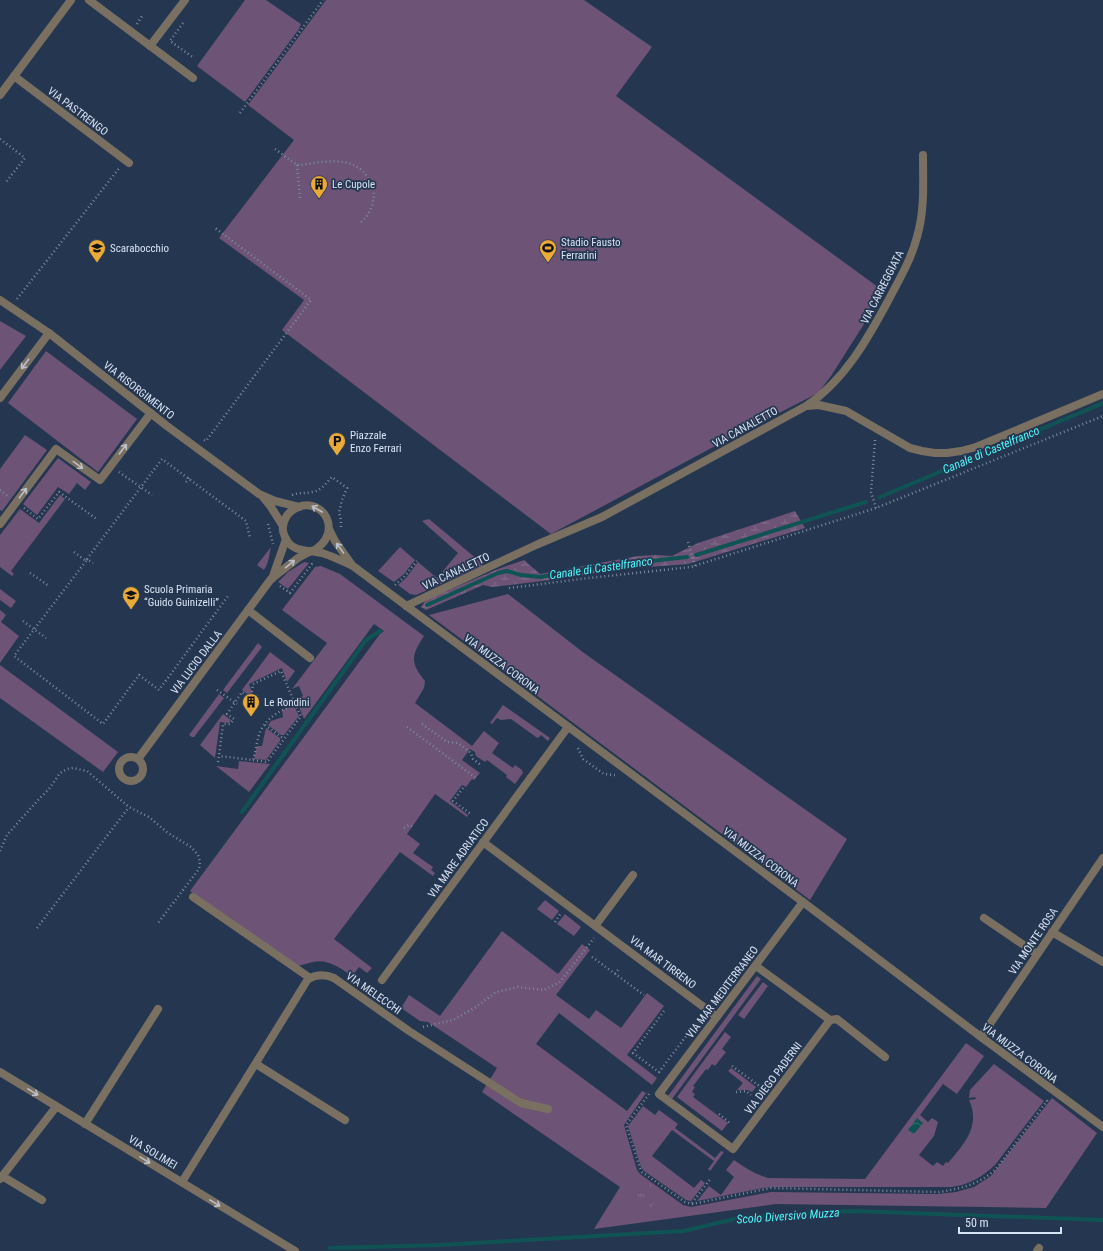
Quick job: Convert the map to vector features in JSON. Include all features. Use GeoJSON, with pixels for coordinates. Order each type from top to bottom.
{"type":"FeatureCollection","features":[{"type":"Feature","properties":{"kind":"street"},"geometry":{"type":"LineString","coordinates":[[0,95],[71,0]]}},
{"type":"Feature","properties":{"kind":"street"},"geometry":{"type":"LineString","coordinates":[[89,0],[193,78]]}},
{"type":"Feature","properties":{"kind":"street"},"geometry":{"type":"LineString","coordinates":[[150,46],[185,0]]}},
{"type":"Feature","properties":{"kind":"street","name":"VIA PASTRENGO"},"geometry":{"type":"LineString","coordinates":[[14,76],[127,162]]}},
{"type":"Feature","properties":{"kind":"street","name":"VIA CARREGGIATA"},"geometry":{"type":"LineString","coordinates":[[806,406],[820,397],[832,386],[866,342],[904,271],[911,255],[921,220],[923,202],[923,154]]}},
{"type":"Feature","properties":{"kind":"street","name":"VIA RISORGIMENTO"},"geometry":{"type":"LineString","coordinates":[[1,300],[49,333],[150,413],[263,496],[275,501],[299,507],[307,505],[319,510],[327,520],[329,529],[335,541],[353,566]]}},
{"type":"Feature","properties":{"kind":"street"},"geometry":{"type":"LineString","coordinates":[[0,398],[49,333]]}},
{"type":"Feature","properties":{"kind":"street","name":"VIA CANALETTO"},"geometry":{"type":"LineString","coordinates":[[406,606],[536,545],[602,517],[806,406],[819,405],[846,410],[910,448],[935,453],[947,453],[976,447],[1103,394]]}},
{"type":"Feature","properties":{"kind":"street"},"geometry":{"type":"LineString","coordinates":[[0,524],[56,449],[100,480],[150,413]]}},
{"type":"Feature","properties":{"kind":"street","name":"VIA RISORGIMENTO"},"geometry":{"type":"LineString","coordinates":[[263,496],[272,507],[283,526],[283,534],[291,546],[302,551],[312,551],[326,554],[353,566],[406,606]]}},
{"type":"Feature","properties":{"kind":"street"},"geometry":{"type":"LineString","coordinates":[[283,526],[286,516],[299,507]]}},
{"type":"Feature","properties":{"kind":"street"},"geometry":{"type":"LineString","coordinates":[[312,551],[327,538],[329,529]]}},
{"type":"Feature","properties":{"kind":"street","name":"VIA LUCIO DALLA"},"geometry":{"type":"LineString","coordinates":[[274,581],[286,539]]}},
{"type":"Feature","properties":{"kind":"street","name":"VIA LUCIO DALLA"},"geometry":{"type":"LineString","coordinates":[[138,759],[248,610],[274,581],[298,558],[312,551]]}},
{"type":"Feature","properties":{"kind":"street","name":"VIA MUZZA CORONA"},"geometry":{"type":"LineString","coordinates":[[406,606],[1103,1127]]}},
{"type":"Feature","properties":{"kind":"street"},"geometry":{"type":"LineString","coordinates":[[248,610],[310,658]]}},
{"type":"Feature","properties":{"kind":"street","name":"VIA MARE ADRIATICO"},"geometry":{"type":"LineString","coordinates":[[382,980],[568,727]]}},
{"type":"Feature","properties":{"kind":"street","name":"VIA MAR TIRRENO"},"geometry":{"type":"LineString","coordinates":[[483,842],[717,1017]]}},
{"type":"Feature","properties":{"kind":"street","name":"VIA MONTE ROSA"},"geometry":{"type":"LineString","coordinates":[[981,1037],[1103,858]]}},
{"type":"Feature","properties":{"kind":"street"},"geometry":{"type":"LineString","coordinates":[[598,928],[633,875]]}},
{"type":"Feature","properties":{"kind":"street"},"geometry":{"type":"LineString","coordinates":[[182,1182],[310,978],[193,897]]}},
{"type":"Feature","properties":{"kind":"street","name":"VIA MAR MEDITERRANEO"},"geometry":{"type":"LineString","coordinates":[[659,1094],[803,902]]}},
{"type":"Feature","properties":{"kind":"street"},"geometry":{"type":"LineString","coordinates":[[984,918],[1037,954]]}},
{"type":"Feature","properties":{"kind":"street"},"geometry":{"type":"LineString","coordinates":[[1052,932],[1103,962]]}},
{"type":"Feature","properties":{"kind":"street"},"geometry":{"type":"LineString","coordinates":[[756,966],[830,1020],[837,1019],[885,1057]]}},
{"type":"Feature","properties":{"kind":"street","name":"VIA MELECCHI"},"geometry":{"type":"LineString","coordinates":[[310,978],[321,975],[334,978],[409,1030],[521,1103],[548,1109]]}},
{"type":"Feature","properties":{"kind":"street"},"geometry":{"type":"LineString","coordinates":[[86,1124],[158,1009]]}},
{"type":"Feature","properties":{"kind":"street","name":"VIA DIEGO PADERNI"},"geometry":{"type":"LineString","coordinates":[[659,1094],[733,1149],[830,1020]]}},
{"type":"Feature","properties":{"kind":"street"},"geometry":{"type":"LineString","coordinates":[[256,1064],[345,1120]]}},
{"type":"Feature","properties":{"kind":"street","name":"VIA SOLIMEI"},"geometry":{"type":"LineString","coordinates":[[0,1072],[295,1251]]}},
{"type":"Feature","properties":{"kind":"street"},"geometry":{"type":"LineString","coordinates":[[42,1200],[1,1178],[56,1106]]}},
{"type":"Feature","properties":{"kind":"path"},"geometry":{"type":"LineString","coordinates":[[240,113],[323,0]]}},
{"type":"Feature","properties":{"kind":"path"},"geometry":{"type":"LineString","coordinates":[[137,23],[142,16]]}},
{"type":"Feature","properties":{"kind":"path"},"geometry":{"type":"LineString","coordinates":[[183,23],[170,41],[194,58]]}},
{"type":"Feature","properties":{"kind":"path"},"geometry":{"type":"LineString","coordinates":[[177,52],[180,48]]}},
{"type":"Feature","properties":{"kind":"path"},"geometry":{"type":"LineString","coordinates":[[0,140],[25,158],[6,182]]}},
{"type":"Feature","properties":{"kind":"path"},"geometry":{"type":"LineString","coordinates":[[275,149],[297,165],[337,161],[355,165],[364,172],[371,181],[374,194],[372,206],[367,218],[361,222]]}},
{"type":"Feature","properties":{"kind":"path"},"geometry":{"type":"LineString","coordinates":[[11,307],[127,162]]}},
{"type":"Feature","properties":{"kind":"path"},"geometry":{"type":"LineString","coordinates":[[297,165],[300,198]]}},
{"type":"Feature","properties":{"kind":"path"},"geometry":{"type":"LineString","coordinates":[[206,441],[311,300],[215,228]]}},
{"type":"Feature","properties":{"kind":"path"},"geometry":{"type":"LineString","coordinates":[[509,588],[695,566],[876,508],[1103,416]]}},
{"type":"Feature","properties":{"kind":"path"},"geometry":{"type":"LineString","coordinates":[[876,427],[871,492],[876,508]]}},
{"type":"Feature","properties":{"kind":"path"},"geometry":{"type":"LineString","coordinates":[[228,596],[159,690],[139,675],[103,724],[14,656],[162,459],[246,521],[250,538]]}},
{"type":"Feature","properties":{"kind":"path"},"geometry":{"type":"LineString","coordinates":[[111,466],[152,496]]}},
{"type":"Feature","properties":{"kind":"path"},"geometry":{"type":"LineString","coordinates":[[286,492],[292,495],[303,492],[311,492],[324,486],[332,477],[347,488],[339,512],[342,524],[341,535]]}},
{"type":"Feature","properties":{"kind":"path"},"geometry":{"type":"LineString","coordinates":[[186,482],[188,478]]}},
{"type":"Feature","properties":{"kind":"path"},"geometry":{"type":"LineString","coordinates":[[38,519],[59,492],[98,520]]}},
{"type":"Feature","properties":{"kind":"path"},"geometry":{"type":"LineString","coordinates":[[267,520],[273,545]]}},
{"type":"Feature","properties":{"kind":"path"},"geometry":{"type":"LineString","coordinates":[[688,542],[695,566]]}},
{"type":"Feature","properties":{"kind":"path"},"geometry":{"type":"LineString","coordinates":[[74,552],[93,563]]}},
{"type":"Feature","properties":{"kind":"path"},"geometry":{"type":"LineString","coordinates":[[387,591],[403,578],[417,561]]}},
{"type":"Feature","properties":{"kind":"path"},"geometry":{"type":"LineString","coordinates":[[274,581],[290,593],[312,564],[316,564]]}},
{"type":"Feature","properties":{"kind":"path"},"geometry":{"type":"LineString","coordinates":[[30,573],[49,586]]}},
{"type":"Feature","properties":{"kind":"path"},"geometry":{"type":"LineString","coordinates":[[23,621],[46,638]]}},
{"type":"Feature","properties":{"kind":"path"},"geometry":{"type":"LineString","coordinates":[[218,756],[267,762],[301,716],[282,671],[253,684],[251,698],[242,692],[236,703],[227,714],[234,719],[230,724],[223,724],[218,756],[218,762]]}},
{"type":"Feature","properties":{"kind":"path"},"geometry":{"type":"LineString","coordinates":[[40,676],[43,672]]}},
{"type":"Feature","properties":{"kind":"path"},"geometry":{"type":"LineString","coordinates":[[217,690],[236,703]]}},
{"type":"Feature","properties":{"kind":"path"},"geometry":{"type":"LineString","coordinates":[[253,760],[261,730],[270,718],[282,710],[296,704]]}},
{"type":"Feature","properties":{"kind":"path"},"geometry":{"type":"LineString","coordinates":[[422,724],[447,742],[458,743],[471,753],[472,759],[482,766]]}},
{"type":"Feature","properties":{"kind":"path"},"geometry":{"type":"LineString","coordinates":[[265,725],[284,739]]}},
{"type":"Feature","properties":{"kind":"path"},"geometry":{"type":"LineString","coordinates":[[407,727],[476,778]]}},
{"type":"Feature","properties":{"kind":"path"},"geometry":{"type":"LineString","coordinates":[[562,735],[577,746],[584,759],[604,774],[616,776]]}},
{"type":"Feature","properties":{"kind":"path"},"geometry":{"type":"LineString","coordinates":[[0,851],[8,835],[49,789],[60,774],[74,768],[87,771],[129,807],[149,817],[168,833],[191,847],[198,855],[200,862],[199,869],[158,923]]}},
{"type":"Feature","properties":{"kind":"path"},"geometry":{"type":"LineString","coordinates":[[463,788],[453,801],[472,815]]}},
{"type":"Feature","properties":{"kind":"path"},"geometry":{"type":"LineString","coordinates":[[37,928],[129,807]]}},
{"type":"Feature","properties":{"kind":"path"},"geometry":{"type":"LineString","coordinates":[[404,828],[409,825],[413,827]]}},
{"type":"Feature","properties":{"kind":"path"},"geometry":{"type":"LineString","coordinates":[[555,922],[559,916]]}},
{"type":"Feature","properties":{"kind":"path"},"geometry":{"type":"LineString","coordinates":[[409,1030],[453,1020],[476,1007],[496,992],[518,986],[544,990],[560,982],[598,928]]}},
{"type":"Feature","properties":{"kind":"path"},"geometry":{"type":"LineString","coordinates":[[592,957],[644,995]]}},
{"type":"Feature","properties":{"kind":"path"},"geometry":{"type":"LineString","coordinates":[[615,974],[618,970]]}},
{"type":"Feature","properties":{"kind":"path"},"geometry":{"type":"LineString","coordinates":[[664,1011],[633,1053],[658,1072],[690,1030]]}},
{"type":"Feature","properties":{"kind":"path"},"geometry":{"type":"LineString","coordinates":[[732,1066],[773,1096]]}},
{"type":"Feature","properties":{"kind":"path"},"geometry":{"type":"LineString","coordinates":[[651,1090],[626,1125],[640,1168],[642,1172],[685,1202],[692,1204],[771,1188],[939,1192],[958,1189],[981,1181],[996,1169],[1047,1101],[1041,1096]]}},
{"type":"Feature","properties":{"kind":"path"},"geometry":{"type":"LineString","coordinates":[[736,1092],[746,1091],[751,1095]]}},
{"type":"Feature","properties":{"kind":"path"},"geometry":{"type":"LineString","coordinates":[[719,1114],[730,1123]]}},
{"type":"Feature","properties":{"kind":"path"},"geometry":{"type":"LineString","coordinates":[[692,1204],[711,1178]]}},
{"type":"Feature","properties":{"kind":"green space"},"geometry":{"type":"Polygon","coordinates":[[[245,0],[266,0],[301,24],[299,29],[245,102],[197,66],[245,0]]]}},
{"type":"Feature","properties":{"kind":"green space","name":"Stadio Fausto Ferrarini"},"geometry":{"type":"Polygon","coordinates":[[[326,0],[584,0],[652,47],[616,96],[878,287],[864,324],[831,376],[818,393],[732,437],[551,534],[282,330],[304,300],[219,238],[294,140],[248,105],[326,0]]]}},
{"type":"Feature","properties":{"kind":"green space"},"geometry":{"type":"Polygon","coordinates":[[[0,321],[26,336],[0,370],[0,321]]]}},
{"type":"Feature","properties":{"kind":"green space"},"geometry":{"type":"Polygon","coordinates":[[[46,351],[137,419],[98,472],[8,403],[46,351]]]}},
{"type":"Feature","properties":{"kind":"green space"},"geometry":{"type":"Polygon","coordinates":[[[25,435],[47,450],[2,511],[0,510],[0,469],[25,435]]]}},
{"type":"Feature","properties":{"kind":"green space"},"geometry":{"type":"Polygon","coordinates":[[[58,458],[91,482],[85,490],[77,483],[69,494],[58,487],[37,515],[23,504],[58,458]]]}},
{"type":"Feature","properties":{"kind":"green space"},"geometry":{"type":"Polygon","coordinates":[[[60,495],[65,499],[11,571],[14,574],[12,576],[0,567],[0,535],[20,509],[39,523],[60,495]]]}},
{"type":"Feature","properties":{"kind":"green space"},"geometry":{"type":"Polygon","coordinates":[[[795,511],[805,528],[688,564],[621,569],[492,587],[483,585],[426,610],[421,607],[426,600],[498,569],[524,560],[540,574],[638,556],[672,556],[698,543],[795,511]]]}},
{"type":"Feature","properties":{"kind":"green space"},"geometry":{"type":"Polygon","coordinates":[[[429,519],[484,565],[416,595],[410,594],[398,585],[406,578],[418,562],[437,578],[458,553],[422,521],[429,519]]]}},
{"type":"Feature","properties":{"kind":"green space"},"geometry":{"type":"Polygon","coordinates":[[[271,547],[268,562],[264,570],[257,565],[271,547]]]}},
{"type":"Feature","properties":{"kind":"green space"},"geometry":{"type":"Polygon","coordinates":[[[400,547],[415,560],[404,574],[394,582],[378,571],[400,547]]]}},
{"type":"Feature","properties":{"kind":"green space"},"geometry":{"type":"Polygon","coordinates":[[[304,562],[309,563],[288,589],[278,582],[288,572],[304,562]]]}},
{"type":"Feature","properties":{"kind":"green space"},"geometry":{"type":"Polygon","coordinates":[[[321,566],[340,574],[424,636],[417,649],[414,659],[417,669],[425,681],[424,688],[415,703],[472,746],[484,731],[499,743],[492,753],[513,768],[515,765],[522,770],[523,773],[515,784],[506,777],[507,775],[487,760],[485,762],[476,756],[475,752],[470,749],[462,760],[480,773],[474,780],[472,779],[466,787],[462,785],[450,801],[468,815],[467,817],[435,794],[407,834],[420,844],[413,853],[433,867],[431,870],[435,873],[433,876],[400,852],[334,939],[372,968],[367,973],[359,967],[353,975],[362,982],[361,983],[338,967],[326,962],[313,962],[298,966],[190,891],[380,634],[384,631],[374,624],[304,719],[297,702],[302,700],[300,697],[303,696],[299,686],[292,689],[327,643],[282,610],[315,567],[321,566]]]}},
{"type":"Feature","properties":{"kind":"green space"},"geometry":{"type":"Polygon","coordinates":[[[0,589],[16,601],[11,608],[0,600],[0,589]]]}},
{"type":"Feature","properties":{"kind":"green space"},"geometry":{"type":"Polygon","coordinates":[[[508,594],[584,653],[847,839],[810,900],[429,615],[508,594]]]}},
{"type":"Feature","properties":{"kind":"green space"},"geometry":{"type":"Polygon","coordinates":[[[0,610],[6,615],[1,622],[19,636],[0,663],[0,610]]]}},
{"type":"Feature","properties":{"kind":"green space"},"geometry":{"type":"Polygon","coordinates":[[[258,643],[262,647],[227,693],[223,690],[258,643]]]}},
{"type":"Feature","properties":{"kind":"green space"},"geometry":{"type":"Polygon","coordinates":[[[270,652],[295,671],[287,682],[282,668],[249,684],[252,693],[249,695],[242,690],[270,652]]]}},
{"type":"Feature","properties":{"kind":"green space"},"geometry":{"type":"Polygon","coordinates":[[[0,665],[118,752],[103,772],[0,698],[0,665]]]}},
{"type":"Feature","properties":{"kind":"green space"},"geometry":{"type":"Polygon","coordinates":[[[219,694],[224,698],[194,737],[189,735],[219,694]]]}},
{"type":"Feature","properties":{"kind":"green space"},"geometry":{"type":"Polygon","coordinates":[[[503,705],[550,738],[548,741],[541,735],[538,738],[536,737],[511,719],[501,720],[497,718],[492,724],[490,723],[503,705]]]}},
{"type":"Feature","properties":{"kind":"green space"},"geometry":{"type":"Polygon","coordinates":[[[294,706],[299,716],[284,735],[281,735],[268,725],[271,721],[283,717],[282,710],[294,706]]]}},
{"type":"Feature","properties":{"kind":"green space"},"geometry":{"type":"Polygon","coordinates":[[[223,714],[231,720],[229,723],[220,722],[215,758],[200,745],[223,714]]]}},
{"type":"Feature","properties":{"kind":"green space"},"geometry":{"type":"Polygon","coordinates":[[[266,728],[280,738],[280,741],[266,760],[254,759],[257,746],[262,746],[266,728]]]}},
{"type":"Feature","properties":{"kind":"green space"},"geometry":{"type":"Polygon","coordinates":[[[239,761],[270,764],[249,792],[216,766],[238,769],[239,761]]]}},
{"type":"Feature","properties":{"kind":"green space"},"geometry":{"type":"Polygon","coordinates":[[[545,900],[559,911],[552,920],[537,909],[545,900]]]}},
{"type":"Feature","properties":{"kind":"green space"},"geometry":{"type":"Polygon","coordinates":[[[565,914],[581,927],[574,936],[557,924],[565,914]]]}},
{"type":"Feature","properties":{"kind":"green space"},"geometry":{"type":"Polygon","coordinates":[[[502,931],[558,974],[582,944],[590,950],[556,995],[589,1019],[596,1010],[621,1028],[647,993],[664,1006],[627,1055],[657,1078],[652,1085],[559,1013],[536,1044],[627,1111],[642,1091],[646,1093],[624,1125],[637,1170],[640,1174],[683,1205],[691,1207],[771,1192],[938,1194],[956,1192],[974,1187],[991,1176],[1052,1098],[1097,1133],[1046,1208],[776,1204],[594,1229],[620,1187],[482,1092],[497,1068],[428,1022],[420,1021],[401,1008],[409,995],[440,1016],[502,931]]]}},
{"type":"Feature","properties":{"kind":"green space"},"geometry":{"type":"Polygon","coordinates":[[[757,976],[761,979],[672,1099],[668,1096],[757,976]]]}},
{"type":"Feature","properties":{"kind":"green space"},"geometry":{"type":"Polygon","coordinates":[[[763,982],[768,986],[744,1019],[738,1015],[763,982]]]}},
{"type":"Feature","properties":{"kind":"green space"},"geometry":{"type":"Polygon","coordinates":[[[725,1032],[731,1037],[722,1049],[726,1052],[715,1066],[712,1064],[708,1070],[706,1069],[693,1086],[695,1087],[692,1092],[695,1094],[693,1097],[728,1123],[722,1131],[677,1097],[725,1032]]]}},
{"type":"Feature","properties":{"kind":"green space"},"geometry":{"type":"Polygon","coordinates":[[[966,1043],[984,1056],[957,1094],[943,1084],[920,1115],[928,1122],[932,1118],[938,1122],[934,1136],[919,1155],[933,1166],[937,1162],[943,1166],[946,1162],[948,1163],[965,1142],[972,1126],[973,1118],[969,1100],[976,1099],[975,1097],[969,1098],[970,1090],[994,1064],[1044,1101],[995,1165],[980,1177],[964,1184],[951,1187],[773,1187],[697,1201],[709,1186],[721,1195],[734,1177],[726,1170],[734,1160],[759,1175],[768,1178],[865,1179],[966,1043]]]}},
{"type":"Feature","properties":{"kind":"green space"},"geometry":{"type":"Polygon","coordinates":[[[731,1068],[756,1087],[752,1092],[748,1090],[737,1090],[743,1083],[728,1071],[731,1068]]]}},
{"type":"Feature","properties":{"kind":"green space"},"geometry":{"type":"Polygon","coordinates":[[[643,1106],[655,1115],[659,1110],[678,1124],[675,1128],[715,1158],[721,1151],[724,1152],[710,1171],[708,1169],[714,1161],[672,1130],[652,1156],[694,1188],[701,1180],[705,1183],[691,1201],[686,1200],[644,1171],[641,1167],[628,1126],[643,1106]]]}},
{"type":"Feature","properties":{"kind":"green space"},"geometry":{"type":"Polygon","coordinates":[[[642,1179],[661,1193],[647,1213],[627,1199],[642,1179]]]}},
{"type":"Feature","properties":{"kind":"water"},"geometry":{"type":"Polygon","coordinates":[[[917,1118],[923,1123],[914,1134],[908,1130],[917,1118]]]}},
{"type":"Feature","properties":{"kind":"waterway","name":"Canale di Castelfranco"},"geometry":{"type":"LineString","coordinates":[[880,497],[1103,403]]}},
{"type":"Feature","properties":{"kind":"waterway","name":"Canale di Castelfranco"},"geometry":{"type":"LineString","coordinates":[[696,555],[866,502]]}},
{"type":"Feature","properties":{"kind":"waterway","name":"Canale di Castelfranco"},"geometry":{"type":"LineString","coordinates":[[427,605],[498,573],[507,571],[521,575],[541,577],[588,568],[687,557]]}},
{"type":"Feature","properties":{"kind":"waterway","name":"Canale di Castelfranco"},"geometry":{"type":"LineString","coordinates":[[242,812],[366,640],[380,631]]}},
{"type":"Feature","properties":{"kind":"waterway","name":"Scolo Diversivo Muzza"},"geometry":{"type":"LineString","coordinates":[[330,1248],[440,1245],[684,1231],[743,1217],[853,1211],[1103,1220]]}},
{"type":"Feature","properties":{"kind":"place","name":"Le Cupole"},"geometry":{"type":"Point","coordinates":[319,199]}},
{"type":"Feature","properties":{"kind":"place","name":"Scarabocchio"},"geometry":{"type":"Point","coordinates":[97,263]}},
{"type":"Feature","properties":{"kind":"place","name":"Stadio Fausto Ferrarini"},"geometry":{"type":"Point","coordinates":[548,263]}},
{"type":"Feature","properties":{"kind":"place","name":"Piazzale Enzo Ferrari"},"geometry":{"type":"Point","coordinates":[337,456]}},
{"type":"Feature","properties":{"kind":"place","name":"Scuola Primaria “Guido Guinizelli”"},"geometry":{"type":"Point","coordinates":[131,610]}},
{"type":"Feature","properties":{"kind":"place","name":"Le Rondini"},"geometry":{"type":"Point","coordinates":[251,717]}}]}
